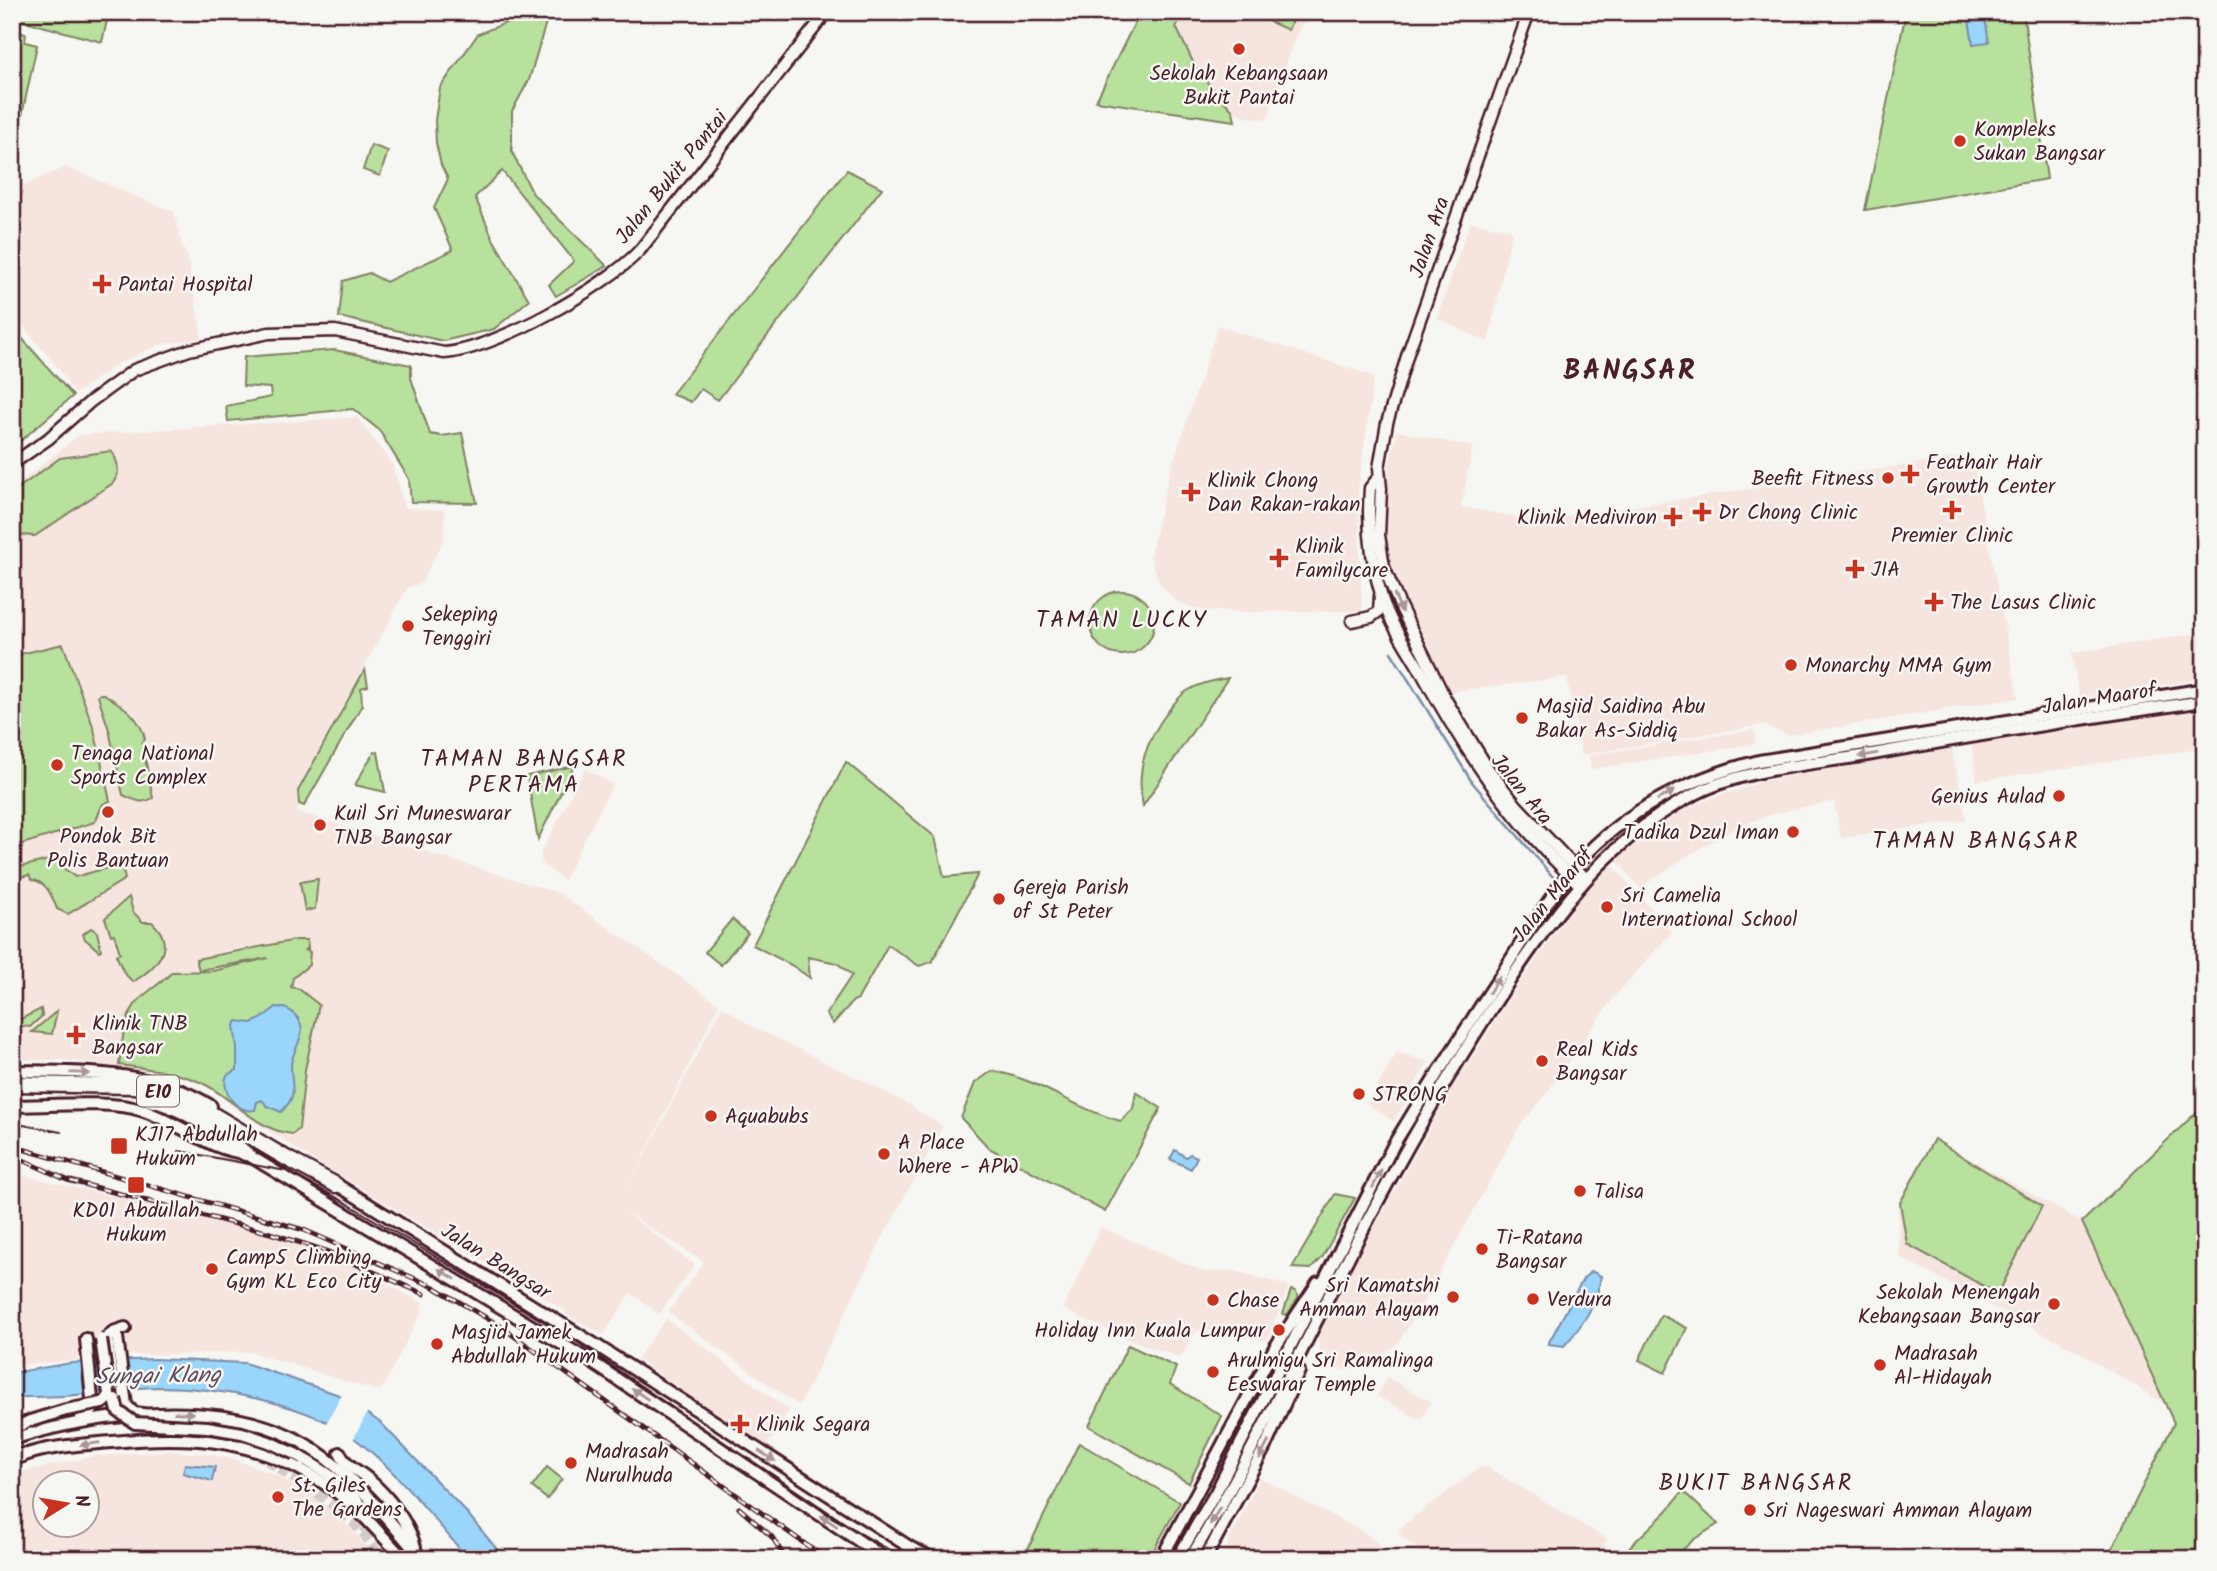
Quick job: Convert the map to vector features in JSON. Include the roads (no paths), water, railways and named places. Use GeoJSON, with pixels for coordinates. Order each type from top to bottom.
{"type":"FeatureCollection","features":[{"type":"Feature","properties":{"kind":"highway","name":"E10"},"geometry":{"type":"LineString","coordinates":[[12,1084],[134,1086],[168,1092],[195,1104],[336,1185]]}},
{"type":"Feature","properties":{"kind":"highway","name":"E10"},"geometry":{"type":"LineString","coordinates":[[12,1094],[131,1095],[163,1101],[189,1113],[245,1153]]}},
{"type":"Feature","properties":{"kind":"main road","name":"Jalan Maarof"},"geometry":{"type":"LineString","coordinates":[[1335,1262],[1394,1144],[1425,1092],[1572,871],[1624,822],[1649,804],[1685,784],[1768,759],[2205,689]]}},
{"type":"Feature","properties":{"kind":"main road","name":"Jalan Maarof"},"geometry":{"type":"LineString","coordinates":[[1319,1319],[1379,1198],[1442,1086],[1508,984],[1582,881],[1621,843],[1693,795],[1731,780],[1935,743],[2205,701]]}},
{"type":"Feature","properties":{"kind":"main road","name":"Jalan Bangsar"},"geometry":{"type":"LineString","coordinates":[[12,1071],[113,1074],[176,1087],[199,1098],[599,1347],[911,1548],[934,1559]]}},
{"type":"Feature","properties":{"kind":"main road","name":"Jalan Bangsar"},"geometry":{"type":"LineString","coordinates":[[12,1106],[114,1105],[137,1109],[160,1116],[230,1152],[245,1153],[590,1361],[886,1559]]}},
{"type":"Feature","properties":{"kind":"main road"},"geometry":{"type":"LineString","coordinates":[[1190,1559],[1241,1469],[1335,1262]]}},
{"type":"Feature","properties":{"kind":"main road"},"geometry":{"type":"LineString","coordinates":[[1161,1559],[1274,1349],[1335,1262]]}},
{"type":"Feature","properties":{"kind":"main road"},"geometry":{"type":"LineString","coordinates":[[1177,1559],[1319,1319]]}},
{"type":"Feature","properties":{"kind":"main road"},"geometry":{"type":"LineString","coordinates":[[1205,1559],[1267,1443],[1319,1319]]}},
{"type":"Feature","properties":{"kind":"main road"},"geometry":{"type":"LineString","coordinates":[[111,1336],[126,1405],[134,1413],[149,1415]]}},
{"type":"Feature","properties":{"kind":"main road"},"geometry":{"type":"LineString","coordinates":[[12,1429],[66,1410],[107,1400],[111,1336]]}},
{"type":"Feature","properties":{"kind":"main road"},"geometry":{"type":"LineString","coordinates":[[111,1336],[115,1399],[118,1411],[125,1418],[135,1423],[207,1427],[242,1433],[269,1442],[319,1468],[344,1488],[363,1507],[371,1525]]}},
{"type":"Feature","properties":{"kind":"main road"},"geometry":{"type":"LineString","coordinates":[[68,1426],[89,1415],[93,1409],[86,1339]]}},
{"type":"Feature","properties":{"kind":"main road"},"geometry":{"type":"LineString","coordinates":[[12,1439],[68,1426],[149,1415],[203,1414],[269,1426],[313,1448],[344,1473],[376,1504],[420,1556]]}},
{"type":"Feature","properties":{"kind":"main road"},"geometry":{"type":"LineString","coordinates":[[16,1457],[94,1443],[146,1439],[201,1439],[247,1446],[294,1465],[333,1489],[404,1559]]}},
{"type":"Feature","properties":{"kind":"main road"},"geometry":{"type":"LineString","coordinates":[[313,1448],[334,1449],[346,1463],[380,1490],[411,1532],[420,1556]]}},
{"type":"Feature","properties":{"kind":"main road"},"geometry":{"type":"LineString","coordinates":[[334,1449],[344,1473]]}},
{"type":"Feature","properties":{"kind":"main road"},"geometry":{"type":"LineString","coordinates":[[383,1537],[390,1559]]}},
{"type":"Feature","properties":{"kind":"street","name":"Jalan Bukit Pantai"},"geometry":{"type":"LineString","coordinates":[[12,464],[48,439],[90,402],[134,370],[189,349],[260,334],[335,331],[444,353],[456,352],[483,345],[544,315],[610,276],[640,250],[827,12]]}},
{"type":"Feature","properties":{"kind":"street","name":"Jalan Ara"},"geometry":{"type":"LineString","coordinates":[[1529,12],[1401,376],[1387,423],[1378,478],[1381,489],[1379,535],[1384,567],[1395,596],[1446,700],[1489,770],[1572,871]]}},
{"type":"Feature","properties":{"kind":"street","name":"Jalan Ara"},"geometry":{"type":"LineString","coordinates":[[1378,478],[1370,488],[1370,536],[1380,589],[1392,621],[1438,704],[1483,775],[1512,811],[1582,881]]}},
{"type":"Feature","properties":{"kind":"street"},"geometry":{"type":"LineString","coordinates":[[1352,621],[1371,617],[1379,611],[1380,589]]}},
{"type":"Feature","properties":{"kind":"street"},"geometry":{"type":"LineString","coordinates":[[1392,621],[1406,631],[1420,648]]}},
{"type":"Feature","properties":{"kind":"water"},"geometry":{"type":"Polygon","coordinates":[[[1984,12],[1989,42],[1973,44],[1968,14],[1984,12]]]}},
{"type":"Feature","properties":{"kind":"water"},"geometry":{"type":"Polygon","coordinates":[[[276,1007],[291,1011],[302,1027],[291,1066],[292,1096],[281,1112],[267,1106],[262,1100],[257,1102],[255,1110],[248,1110],[236,1105],[226,1088],[227,1075],[237,1070],[234,1026],[237,1021],[251,1023],[261,1019],[276,1007]]]}},
{"type":"Feature","properties":{"kind":"water"},"geometry":{"type":"Polygon","coordinates":[[[1175,1150],[1186,1157],[1190,1154],[1197,1157],[1191,1169],[1170,1159],[1175,1150]]]}},
{"type":"Feature","properties":{"kind":"water"},"geometry":{"type":"Polygon","coordinates":[[[1591,1271],[1601,1276],[1588,1314],[1564,1346],[1548,1344],[1583,1279],[1591,1271]]]}},
{"type":"Feature","properties":{"kind":"water","name":"Sungai Klang"},"geometry":{"type":"Polygon","coordinates":[[[154,1359],[245,1363],[339,1395],[381,1423],[467,1513],[505,1559],[468,1559],[405,1485],[363,1445],[342,1430],[292,1408],[236,1394],[156,1387],[68,1396],[12,1397],[12,1373],[71,1363],[154,1359]]]}},
{"type":"Feature","properties":{"kind":"water"},"geometry":{"type":"Polygon","coordinates":[[[185,1464],[215,1467],[212,1481],[183,1473],[185,1464]]]}},
{"type":"Feature","properties":{"kind":"waterway"},"geometry":{"type":"LineString","coordinates":[[1391,652],[1472,782],[1553,877]]}},
{"type":"Feature","properties":{"kind":"tunnel"},"geometry":{"type":"LineString","coordinates":[[255,1452],[340,1511],[356,1525],[381,1559]]}},
{"type":"Feature","properties":{"kind":"tunnel"},"geometry":{"type":"LineString","coordinates":[[359,1513],[370,1540]]}},
{"type":"Feature","properties":{"kind":"tram line"},"geometry":{"type":"LineString","coordinates":[[12,1123],[61,1132]]}},
{"type":"Feature","properties":{"kind":"tram line"},"geometry":{"type":"LineString","coordinates":[[179,1151],[286,1171],[343,1201],[574,1340],[833,1518],[906,1559]]}},
{"type":"Feature","properties":{"kind":"railway"},"geometry":{"type":"LineString","coordinates":[[12,1146],[304,1230],[434,1287],[500,1326],[826,1559]]}},
{"type":"Feature","properties":{"kind":"railway"},"geometry":{"type":"LineString","coordinates":[[12,1155],[67,1180],[270,1233],[326,1251],[424,1294]]}},
{"type":"Feature","properties":{"kind":"railway"},"geometry":{"type":"LineString","coordinates":[[739,1508],[772,1537],[786,1559]]}},
{"type":"Feature","properties":{"kind":"place","name":"Sekolah Kebangsaan Bukit Pantai"},"geometry":{"type":"Point","coordinates":[1239,49]}},
{"type":"Feature","properties":{"kind":"place","name":"Kompleks Sukan Bangsar"},"geometry":{"type":"Point","coordinates":[1960,141]}},
{"type":"Feature","properties":{"kind":"place","name":"Pantai Hospital"},"geometry":{"type":"Point","coordinates":[102,284]}},
{"type":"Feature","properties":{"kind":"place","name":"Feathair Hair Growth Center"},"geometry":{"type":"Point","coordinates":[1910,474]}},
{"type":"Feature","properties":{"kind":"place","name":"Beefit Fitness"},"geometry":{"type":"Point","coordinates":[1888,478]}},
{"type":"Feature","properties":{"kind":"place","name":"Klinik Chong Dan Rakan-rakan"},"geometry":{"type":"Point","coordinates":[1191,492]}},
{"type":"Feature","properties":{"kind":"place","name":"Premier Clinic"},"geometry":{"type":"Point","coordinates":[1952,510]}},
{"type":"Feature","properties":{"kind":"place","name":"Dr Chong Clinic"},"geometry":{"type":"Point","coordinates":[1702,512]}},
{"type":"Feature","properties":{"kind":"place","name":"Klinik Mediviron"},"geometry":{"type":"Point","coordinates":[1673,517]}},
{"type":"Feature","properties":{"kind":"place","name":"Klinik Familycare"},"geometry":{"type":"Point","coordinates":[1279,558]}},
{"type":"Feature","properties":{"kind":"place","name":"JIA"},"geometry":{"type":"Point","coordinates":[1855,569]}},
{"type":"Feature","properties":{"kind":"place","name":"The Lasus Clinic"},"geometry":{"type":"Point","coordinates":[1934,602]}},
{"type":"Feature","properties":{"kind":"place","name":"Sekeping Tenggiri"},"geometry":{"type":"Point","coordinates":[408,626]}},
{"type":"Feature","properties":{"kind":"place","name":"Monarchy MMA Gym"},"geometry":{"type":"Point","coordinates":[1791,665]}},
{"type":"Feature","properties":{"kind":"place","name":"Masjid Saidina Abu Bakar As-Siddiq"},"geometry":{"type":"Point","coordinates":[1522,718]}},
{"type":"Feature","properties":{"kind":"place","name":"Tenaga National Sports Complex"},"geometry":{"type":"Point","coordinates":[57,765]}},
{"type":"Feature","properties":{"kind":"place","name":"Genius Aulad"},"geometry":{"type":"Point","coordinates":[2059,796]}},
{"type":"Feature","properties":{"kind":"place","name":"Pondok Bit Polis Bantuan"},"geometry":{"type":"Point","coordinates":[108,812]}},
{"type":"Feature","properties":{"kind":"place","name":"Kuil Sri Muneswarar TNB Bangsar"},"geometry":{"type":"Point","coordinates":[320,825]}},
{"type":"Feature","properties":{"kind":"place","name":"Tadika Dzul Iman"},"geometry":{"type":"Point","coordinates":[1793,832]}},
{"type":"Feature","properties":{"kind":"place","name":"Gereja Parish of St Peter"},"geometry":{"type":"Point","coordinates":[999,899]}},
{"type":"Feature","properties":{"kind":"place","name":"Sri Camelia International School"},"geometry":{"type":"Point","coordinates":[1607,907]}},
{"type":"Feature","properties":{"kind":"place","name":"Klinik TNB Bangsar"},"geometry":{"type":"Point","coordinates":[76,1035]}},
{"type":"Feature","properties":{"kind":"place","name":"Real Kids Bangsar"},"geometry":{"type":"Point","coordinates":[1542,1061]}},
{"type":"Feature","properties":{"kind":"place","name":"STRONG"},"geometry":{"type":"Point","coordinates":[1359,1094]}},
{"type":"Feature","properties":{"kind":"place","name":"Aquabubs"},"geometry":{"type":"Point","coordinates":[711,1116]}},
{"type":"Feature","properties":{"kind":"place","name":"KJ17 Abdullah Hukum"},"geometry":{"type":"Point","coordinates":[119,1146]}},
{"type":"Feature","properties":{"kind":"place","name":"A Place Where - APW"},"geometry":{"type":"Point","coordinates":[884,1154]}},
{"type":"Feature","properties":{"kind":"place","name":"KD01 Abdullah Hukum"},"geometry":{"type":"Point","coordinates":[136,1185]}},
{"type":"Feature","properties":{"kind":"place","name":"Talisa"},"geometry":{"type":"Point","coordinates":[1580,1191]}},
{"type":"Feature","properties":{"kind":"place","name":"Ti-Ratana Bangsar"},"geometry":{"type":"Point","coordinates":[1482,1249]}},
{"type":"Feature","properties":{"kind":"place","name":"Camp5 Climbing Gym KL Eco City"},"geometry":{"type":"Point","coordinates":[212,1269]}},
{"type":"Feature","properties":{"kind":"place","name":"Sri Kamatshi Amman Alayam"},"geometry":{"type":"Point","coordinates":[1453,1297]}},
{"type":"Feature","properties":{"kind":"place","name":"Verdura"},"geometry":{"type":"Point","coordinates":[1533,1299]}},
{"type":"Feature","properties":{"kind":"place","name":"Chase"},"geometry":{"type":"Point","coordinates":[1213,1300]}},
{"type":"Feature","properties":{"kind":"place","name":"Sekolah Menengah Kebangsaan Bangsar"},"geometry":{"type":"Point","coordinates":[2054,1304]}},
{"type":"Feature","properties":{"kind":"place","name":"Holiday Inn Kuala Lumpur"},"geometry":{"type":"Point","coordinates":[1279,1330]}},
{"type":"Feature","properties":{"kind":"place","name":"Masjid Jamek Abdullah Hukum"},"geometry":{"type":"Point","coordinates":[437,1344]}},
{"type":"Feature","properties":{"kind":"place","name":"Madrasah Al-Hidayah"},"geometry":{"type":"Point","coordinates":[1880,1365]}},
{"type":"Feature","properties":{"kind":"place","name":"Arulmigu Sri Ramalinga Eeswarar Temple"},"geometry":{"type":"Point","coordinates":[1213,1372]}},
{"type":"Feature","properties":{"kind":"place","name":"Klinik Segara"},"geometry":{"type":"Point","coordinates":[740,1424]}},
{"type":"Feature","properties":{"kind":"place","name":"Madrasah Nurulhuda"},"geometry":{"type":"Point","coordinates":[571,1463]}},
{"type":"Feature","properties":{"kind":"place","name":"St. Giles The Gardens"},"geometry":{"type":"Point","coordinates":[278,1497]}},
{"type":"Feature","properties":{"kind":"place","name":"Sri Nageswari Amman Alayam"},"geometry":{"type":"Point","coordinates":[1750,1510]}},
{"type":"Feature","properties":{"kind":"district","name":"BANGSAR"},"geometry":{"type":"Point","coordinates":[1630,369]}},
{"type":"Feature","properties":{"kind":"district","name":"TAMAN LUCKY"},"geometry":{"type":"Point","coordinates":[1122,619]}},
{"type":"Feature","properties":{"kind":"district","name":"TAMAN BANGSAR PERTAMA"},"geometry":{"type":"Point","coordinates":[524,771]}},
{"type":"Feature","properties":{"kind":"district","name":"TAMAN BANGSAR"},"geometry":{"type":"Point","coordinates":[1976,840]}},
{"type":"Feature","properties":{"kind":"district","name":"BUKIT BANGSAR"},"geometry":{"type":"Point","coordinates":[1756,1482]}}]}
